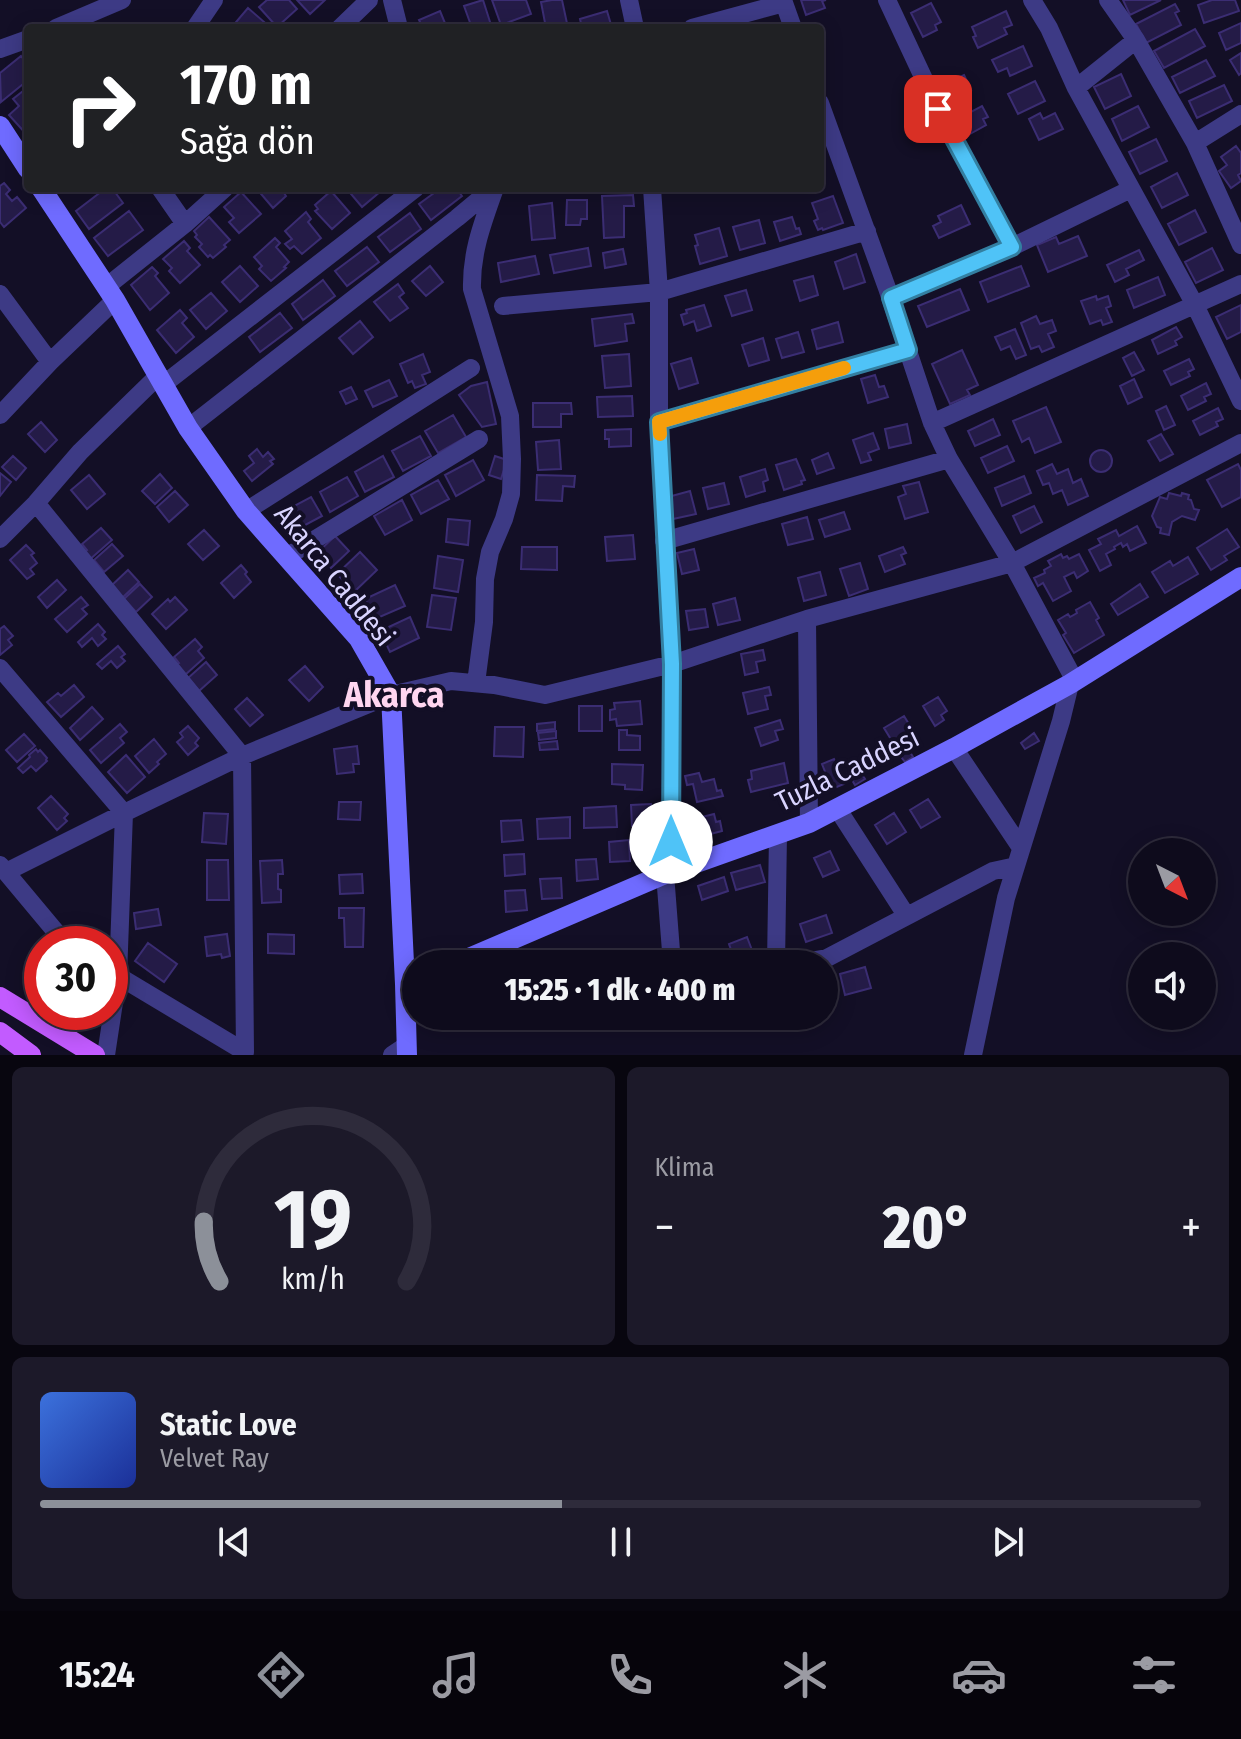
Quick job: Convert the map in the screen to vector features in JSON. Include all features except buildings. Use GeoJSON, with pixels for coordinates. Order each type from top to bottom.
{"type":"FeatureCollection","features":[{"type":"Feature","properties":{"kind":"main road"},"geometry":{"type":"LineString","coordinates":[[0,126],[24,163]]}},
{"type":"Feature","properties":{"kind":"main road","name":"Akarca Caddesi"},"geometry":{"type":"LineString","coordinates":[[44,192],[111,294],[188,428],[246,511],[359,639],[391,695],[409,950]]}},
{"type":"Feature","properties":{"kind":"main road","name":"Tuzla Caddesi"},"geometry":{"type":"LineString","coordinates":[[488,950],[668,873],[809,823],[954,748],[1072,682],[1241,577]]}},
{"type":"Feature","properties":{"kind":"main road"},"geometry":{"type":"LineString","coordinates":[[0,997],[95,1055]]}},
{"type":"Feature","properties":{"kind":"main road","name":"Akarca Caddesi"},"geometry":{"type":"LineString","coordinates":[[402,1052],[405,1030]]}},
{"type":"Feature","properties":{"kind":"main road"},"geometry":{"type":"LineString","coordinates":[[0,1032],[31,1055]]}},
{"type":"Feature","properties":{"kind":"street"},"geometry":{"type":"LineString","coordinates":[[65,24],[122,0]]}},
{"type":"Feature","properties":{"kind":"street"},"geometry":{"type":"LineString","coordinates":[[198,24],[214,0]]}},
{"type":"Feature","properties":{"kind":"street"},"geometry":{"type":"LineString","coordinates":[[351,24],[369,0]]}},
{"type":"Feature","properties":{"kind":"street"},"geometry":{"type":"LineString","coordinates":[[392,0],[398,24]]}},
{"type":"Feature","properties":{"kind":"street"},"geometry":{"type":"LineString","coordinates":[[629,0],[634,24]]}},
{"type":"Feature","properties":{"kind":"street"},"geometry":{"type":"LineString","coordinates":[[887,0],[938,109],[1012,247]]}},
{"type":"Feature","properties":{"kind":"street"},"geometry":{"type":"LineString","coordinates":[[1032,0],[1049,28],[1076,88],[1195,305],[1241,401]]}},
{"type":"Feature","properties":{"kind":"street"},"geometry":{"type":"LineString","coordinates":[[1108,0],[1136,40],[1195,143],[1241,245]]}},
{"type":"Feature","properties":{"kind":"street"},"geometry":{"type":"LineString","coordinates":[[705,24],[783,1],[792,24]]}},
{"type":"Feature","properties":{"kind":"street"},"geometry":{"type":"LineString","coordinates":[[0,49],[24,40]]}},
{"type":"Feature","properties":{"kind":"street"},"geometry":{"type":"LineString","coordinates":[[1076,88],[1136,40]]}},
{"type":"Feature","properties":{"kind":"street"},"geometry":{"type":"LineString","coordinates":[[1195,143],[1241,114]]}},
{"type":"Feature","properties":{"kind":"street"},"geometry":{"type":"LineString","coordinates":[[824,127],[867,231],[932,423],[949,459],[1012,563],[1072,682],[1006,898],[973,1055]]}},
{"type":"Feature","properties":{"kind":"street"},"geometry":{"type":"LineString","coordinates":[[891,298],[1012,247],[1131,189]]}},
{"type":"Feature","properties":{"kind":"street"},"geometry":{"type":"LineString","coordinates":[[163,192],[185,224]]}},
{"type":"Feature","properties":{"kind":"street"},"geometry":{"type":"LineString","coordinates":[[0,415],[111,294],[221,192]]}},
{"type":"Feature","properties":{"kind":"street"},"geometry":{"type":"LineString","coordinates":[[0,539],[80,452],[161,380],[411,192]]}},
{"type":"Feature","properties":{"kind":"street"},"geometry":{"type":"LineString","coordinates":[[188,428],[489,192]]}},
{"type":"Feature","properties":{"kind":"street"},"geometry":{"type":"LineString","coordinates":[[476,683],[484,622],[485,579],[490,552],[511,494],[510,416],[472,289],[471,267],[493,192]]}},
{"type":"Feature","properties":{"kind":"street"},"geometry":{"type":"LineString","coordinates":[[652,192],[659,292],[659,422],[672,664],[668,873],[671,950]]}},
{"type":"Feature","properties":{"kind":"street"},"geometry":{"type":"LineString","coordinates":[[503,306],[659,292],[867,231]]}},
{"type":"Feature","properties":{"kind":"street"},"geometry":{"type":"LineString","coordinates":[[932,423],[1241,284]]}},
{"type":"Feature","properties":{"kind":"street"},"geometry":{"type":"LineString","coordinates":[[0,294],[50,362]]}},
{"type":"Feature","properties":{"kind":"street"},"geometry":{"type":"LineString","coordinates":[[659,422],[908,350]]}},
{"type":"Feature","properties":{"kind":"street"},"geometry":{"type":"LineString","coordinates":[[246,511],[471,368]]}},
{"type":"Feature","properties":{"kind":"street"},"geometry":{"type":"LineString","coordinates":[[288,556],[479,439]]}},
{"type":"Feature","properties":{"kind":"street"},"geometry":{"type":"LineString","coordinates":[[51,926],[3,869],[242,756],[391,695],[451,681],[545,695],[672,664],[807,619],[1012,563],[1241,443]]}},
{"type":"Feature","properties":{"kind":"street"},"geometry":{"type":"LineString","coordinates":[[664,541],[949,459]]}},
{"type":"Feature","properties":{"kind":"street"},"geometry":{"type":"LineString","coordinates":[[36,503],[242,756],[246,1053]]}},
{"type":"Feature","properties":{"kind":"street"},"geometry":{"type":"LineString","coordinates":[[807,619],[809,823]]}},
{"type":"Feature","properties":{"kind":"street"},"geometry":{"type":"LineString","coordinates":[[0,668],[124,813],[117,926]]}},
{"type":"Feature","properties":{"kind":"street"},"geometry":{"type":"LineString","coordinates":[[954,748],[1019,857]]}},
{"type":"Feature","properties":{"kind":"street"},"geometry":{"type":"LineString","coordinates":[[837,808],[906,915]]}},
{"type":"Feature","properties":{"kind":"street"},"geometry":{"type":"LineString","coordinates":[[776,950],[778,834]]}},
{"type":"Feature","properties":{"kind":"street"},"geometry":{"type":"LineString","coordinates":[[838,952],[1019,857]]}},
{"type":"Feature","properties":{"kind":"street"},"geometry":{"type":"LineString","coordinates":[[128,981],[246,1053]]}},
{"type":"Feature","properties":{"kind":"street"},"geometry":{"type":"LineString","coordinates":[[106,1055],[108,1030]]}},
{"type":"Feature","properties":{"kind":"slow traffic"},"geometry":{"type":"LineString","coordinates":[[660,434],[659,422],[844,368]]}},
{"type":"Feature","properties":{"kind":"district","name":"Akarca"},"geometry":{"type":"Point","coordinates":[394,694]}},
{"type":"Feature","properties":{"kind":"route"},"geometry":{"type":"LineString","coordinates":[[671,842],[672,664],[659,422],[908,350],[891,298],[1012,247],[938,109]]}}]}
